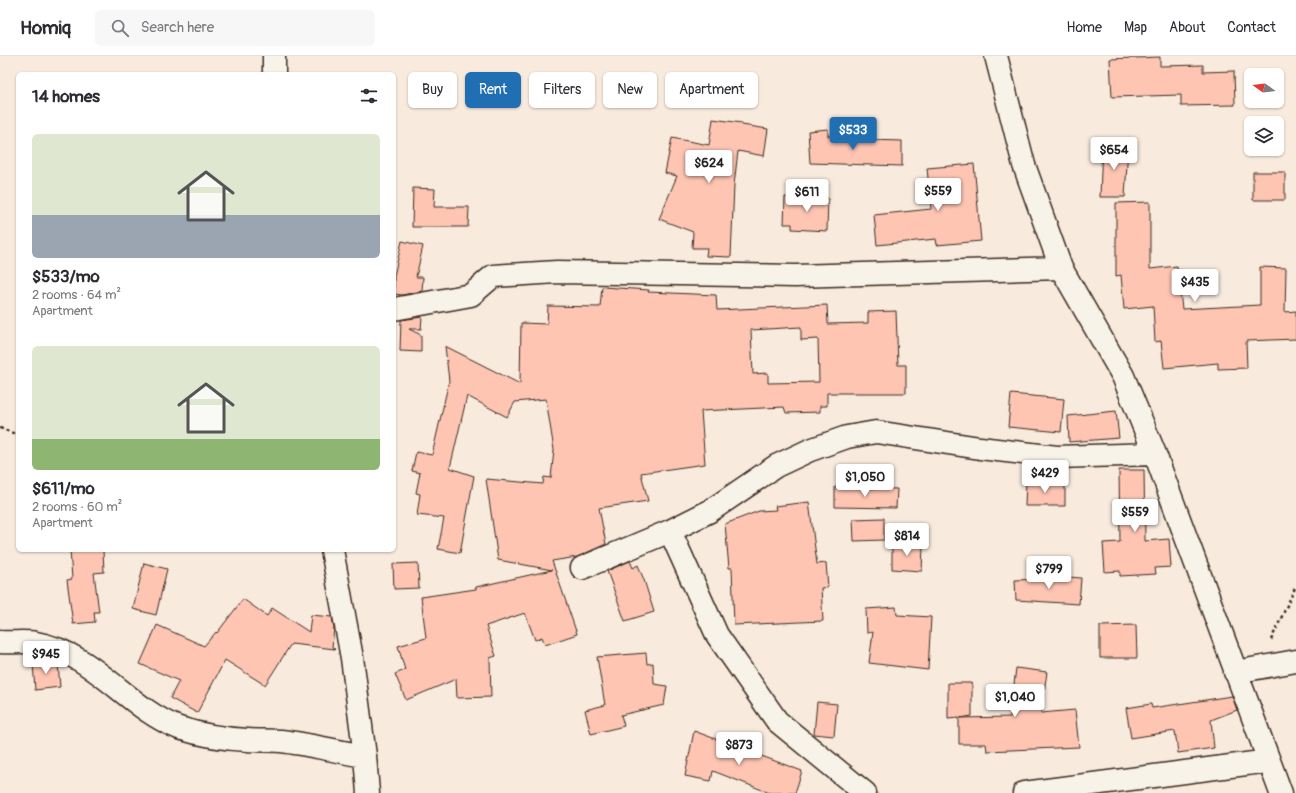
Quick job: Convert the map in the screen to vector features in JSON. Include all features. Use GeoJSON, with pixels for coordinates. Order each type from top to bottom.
{"type":"FeatureCollection","features":[{"type":"Feature","properties":{"kind":"street"},"geometry":{"type":"LineString","coordinates":[[274,56],[274,72]]}},
{"type":"Feature","properties":{"kind":"street"},"geometry":{"type":"LineString","coordinates":[[996,56],[1024,165],[1060,268],[1123,376],[1155,454],[1281,793]]}},
{"type":"Feature","properties":{"kind":"street"},"geometry":{"type":"LineString","coordinates":[[396,309],[471,295],[493,276],[557,272],[795,276],[1060,268]]}},
{"type":"Feature","properties":{"kind":"street"},"geometry":{"type":"LineString","coordinates":[[582,568],[670,531],[710,511],[783,463],[810,450],[848,437],[876,432],[980,448],[1057,457],[1155,454]]}},
{"type":"Feature","properties":{"kind":"street"},"geometry":{"type":"LineString","coordinates":[[670,531],[717,636],[777,721],[865,793]]}},
{"type":"Feature","properties":{"kind":"street"},"geometry":{"type":"LineString","coordinates":[[332,552],[352,658],[365,756],[368,793]]}},
{"type":"Feature","properties":{"kind":"street"},"geometry":{"type":"LineString","coordinates":[[0,642],[36,643],[72,655],[98,672],[152,714],[179,728],[210,736],[248,740],[282,741],[365,756]]}},
{"type":"Feature","properties":{"kind":"street"},"geometry":{"type":"LineString","coordinates":[[1235,672],[1296,661]]}},
{"type":"Feature","properties":{"kind":"street"},"geometry":{"type":"LineString","coordinates":[[1024,793],[1269,761]]}},
{"type":"Feature","properties":{"kind":"path"},"geometry":{"type":"LineString","coordinates":[[0,428],[16,434]]}},
{"type":"Feature","properties":{"kind":"path"},"geometry":{"type":"LineString","coordinates":[[1258,668],[1296,586]]}},
{"type":"Feature","properties":{"kind":"building"},"geometry":{"type":"Polygon","coordinates":[[[1160,57],[1160,66],[1203,65],[1203,72],[1234,71],[1235,105],[1181,106],[1181,95],[1112,97],[1110,59],[1160,57]]]}},
{"type":"Feature","properties":{"kind":"building"},"geometry":{"type":"Polygon","coordinates":[[[713,119],[742,123],[742,125],[768,129],[764,156],[738,151],[734,185],[731,257],[706,256],[707,248],[692,248],[693,232],[659,219],[677,176],[665,173],[672,138],[709,145],[713,119]]]}},
{"type":"Feature","properties":{"kind":"building"},"geometry":{"type":"Polygon","coordinates":[[[828,129],[828,136],[833,136],[833,139],[902,141],[902,166],[810,163],[808,131],[828,129]]]}},
{"type":"Feature","properties":{"kind":"building"},"geometry":{"type":"Polygon","coordinates":[[[1102,145],[1128,146],[1125,197],[1100,197],[1102,145]]]}},
{"type":"Feature","properties":{"kind":"building"},"geometry":{"type":"Polygon","coordinates":[[[974,164],[981,241],[937,245],[936,239],[877,245],[874,215],[931,209],[927,168],[974,164]]]}},
{"type":"Feature","properties":{"kind":"building"},"geometry":{"type":"Polygon","coordinates":[[[1253,172],[1285,172],[1285,200],[1253,200],[1253,172]]]}},
{"type":"Feature","properties":{"kind":"building"},"geometry":{"type":"Polygon","coordinates":[[[413,188],[435,189],[434,207],[469,207],[468,227],[412,227],[413,188]]]}},
{"type":"Feature","properties":{"kind":"building"},"geometry":{"type":"Polygon","coordinates":[[[785,197],[828,198],[827,231],[792,229],[792,224],[784,224],[785,197]]]}},
{"type":"Feature","properties":{"kind":"building"},"geometry":{"type":"Polygon","coordinates":[[[1150,202],[1150,269],[1177,266],[1182,309],[1260,305],[1260,267],[1286,268],[1285,312],[1296,311],[1296,339],[1246,341],[1247,368],[1218,369],[1218,363],[1164,368],[1161,341],[1155,342],[1153,306],[1124,309],[1121,275],[1116,276],[1116,203],[1150,202]]]}},
{"type":"Feature","properties":{"kind":"building"},"geometry":{"type":"Polygon","coordinates":[[[402,241],[423,246],[416,277],[423,277],[422,291],[402,295],[396,294],[396,267],[402,241]]]}},
{"type":"Feature","properties":{"kind":"building"},"geometry":{"type":"Polygon","coordinates":[[[602,287],[649,290],[648,292],[716,295],[717,310],[827,305],[828,324],[868,323],[868,312],[896,311],[898,365],[906,365],[906,393],[827,393],[827,406],[820,406],[820,412],[786,413],[784,407],[701,411],[705,464],[641,473],[648,501],[599,508],[606,544],[577,557],[552,561],[577,634],[545,645],[542,637],[535,640],[525,613],[486,626],[496,656],[490,658],[491,697],[457,698],[456,679],[406,700],[395,674],[405,670],[398,646],[426,638],[421,597],[476,589],[476,587],[552,570],[498,560],[486,479],[543,484],[544,477],[551,478],[554,450],[546,399],[515,402],[507,417],[467,396],[450,468],[474,476],[460,553],[438,549],[444,518],[417,515],[420,494],[416,493],[420,473],[412,471],[416,452],[432,455],[449,381],[445,346],[520,384],[521,323],[547,324],[548,306],[600,307],[602,287]],[[801,327],[751,330],[753,374],[768,373],[768,383],[819,382],[818,339],[801,340],[801,327]]]}},
{"type":"Feature","properties":{"kind":"building"},"geometry":{"type":"Polygon","coordinates":[[[422,317],[421,329],[409,329],[421,335],[421,352],[400,351],[401,320],[422,317]]]}},
{"type":"Feature","properties":{"kind":"building"},"geometry":{"type":"Polygon","coordinates":[[[1011,394],[1064,399],[1061,432],[1008,427],[1011,394]]]}},
{"type":"Feature","properties":{"kind":"building"},"geometry":{"type":"Polygon","coordinates":[[[1116,411],[1119,438],[1069,442],[1068,416],[1116,411]]]}},
{"type":"Feature","properties":{"kind":"building"},"geometry":{"type":"Polygon","coordinates":[[[1119,470],[1144,470],[1145,541],[1169,539],[1171,567],[1155,568],[1156,574],[1120,576],[1120,571],[1105,572],[1103,543],[1120,542],[1119,470]]]}},
{"type":"Feature","properties":{"kind":"building"},"geometry":{"type":"Polygon","coordinates":[[[1026,481],[1065,481],[1065,506],[1025,506],[1026,481]]]}},
{"type":"Feature","properties":{"kind":"building"},"geometry":{"type":"Polygon","coordinates":[[[835,487],[897,489],[896,508],[835,507],[835,487]]]}},
{"type":"Feature","properties":{"kind":"building"},"geometry":{"type":"Polygon","coordinates":[[[809,502],[817,564],[826,563],[828,587],[821,588],[823,621],[734,625],[732,568],[729,568],[725,524],[759,511],[776,510],[775,506],[809,502]]]}},
{"type":"Feature","properties":{"kind":"building"},"geometry":{"type":"Polygon","coordinates":[[[884,518],[884,540],[854,541],[853,519],[884,518]]]}},
{"type":"Feature","properties":{"kind":"building"},"geometry":{"type":"Polygon","coordinates":[[[892,544],[923,546],[922,571],[892,569],[892,544]]]}},
{"type":"Feature","properties":{"kind":"building"},"geometry":{"type":"Polygon","coordinates":[[[70,552],[103,552],[104,572],[94,573],[99,612],[94,612],[95,622],[73,624],[67,580],[72,579],[70,552]]]}},
{"type":"Feature","properties":{"kind":"building"},"geometry":{"type":"Polygon","coordinates":[[[630,561],[633,568],[638,565],[654,612],[625,621],[607,571],[630,561]]]}},
{"type":"Feature","properties":{"kind":"building"},"geometry":{"type":"Polygon","coordinates":[[[144,563],[167,569],[156,615],[133,609],[144,563]]]}},
{"type":"Feature","properties":{"kind":"building"},"geometry":{"type":"Polygon","coordinates":[[[418,563],[419,588],[394,589],[393,564],[418,563]]]}},
{"type":"Feature","properties":{"kind":"building"},"geometry":{"type":"Polygon","coordinates":[[[1044,575],[1081,578],[1079,604],[1016,600],[1015,580],[1043,579],[1044,575]]]}},
{"type":"Feature","properties":{"kind":"building"},"geometry":{"type":"Polygon","coordinates":[[[243,599],[267,616],[272,608],[309,632],[311,615],[332,617],[334,628],[332,647],[335,649],[291,644],[265,685],[225,660],[197,713],[170,698],[179,681],[140,664],[157,625],[204,646],[216,632],[217,633],[243,599]]]}},
{"type":"Feature","properties":{"kind":"building"},"geometry":{"type":"Polygon","coordinates":[[[896,607],[897,615],[931,617],[928,670],[869,663],[873,632],[867,633],[866,609],[896,607]]]}},
{"type":"Feature","properties":{"kind":"building"},"geometry":{"type":"Polygon","coordinates":[[[1136,625],[1137,658],[1100,658],[1100,626],[1136,625]]]}},
{"type":"Feature","properties":{"kind":"building"},"geometry":{"type":"Polygon","coordinates":[[[646,653],[647,664],[653,663],[654,684],[667,686],[664,705],[621,715],[624,726],[591,734],[585,710],[605,705],[597,657],[646,653]]]}},
{"type":"Feature","properties":{"kind":"building"},"geometry":{"type":"Polygon","coordinates":[[[54,661],[58,663],[60,687],[35,690],[33,663],[54,661]]]}},
{"type":"Feature","properties":{"kind":"building"},"geometry":{"type":"Polygon","coordinates":[[[1016,668],[1047,672],[1041,713],[1075,710],[1079,747],[987,751],[986,744],[959,744],[959,718],[948,719],[948,683],[972,683],[972,716],[960,718],[1010,717],[1016,668]]]}},
{"type":"Feature","properties":{"kind":"building"},"geometry":{"type":"Polygon","coordinates":[[[1232,696],[1237,710],[1211,720],[1214,748],[1178,753],[1175,731],[1131,738],[1126,708],[1151,704],[1152,708],[1232,696]]]}},
{"type":"Feature","properties":{"kind":"building"},"geometry":{"type":"Polygon","coordinates":[[[817,702],[837,704],[834,736],[814,734],[817,702]]]}},
{"type":"Feature","properties":{"kind":"building"},"geometry":{"type":"Polygon","coordinates":[[[694,731],[802,771],[795,793],[770,793],[713,771],[711,781],[685,776],[694,731]]]}}]}
